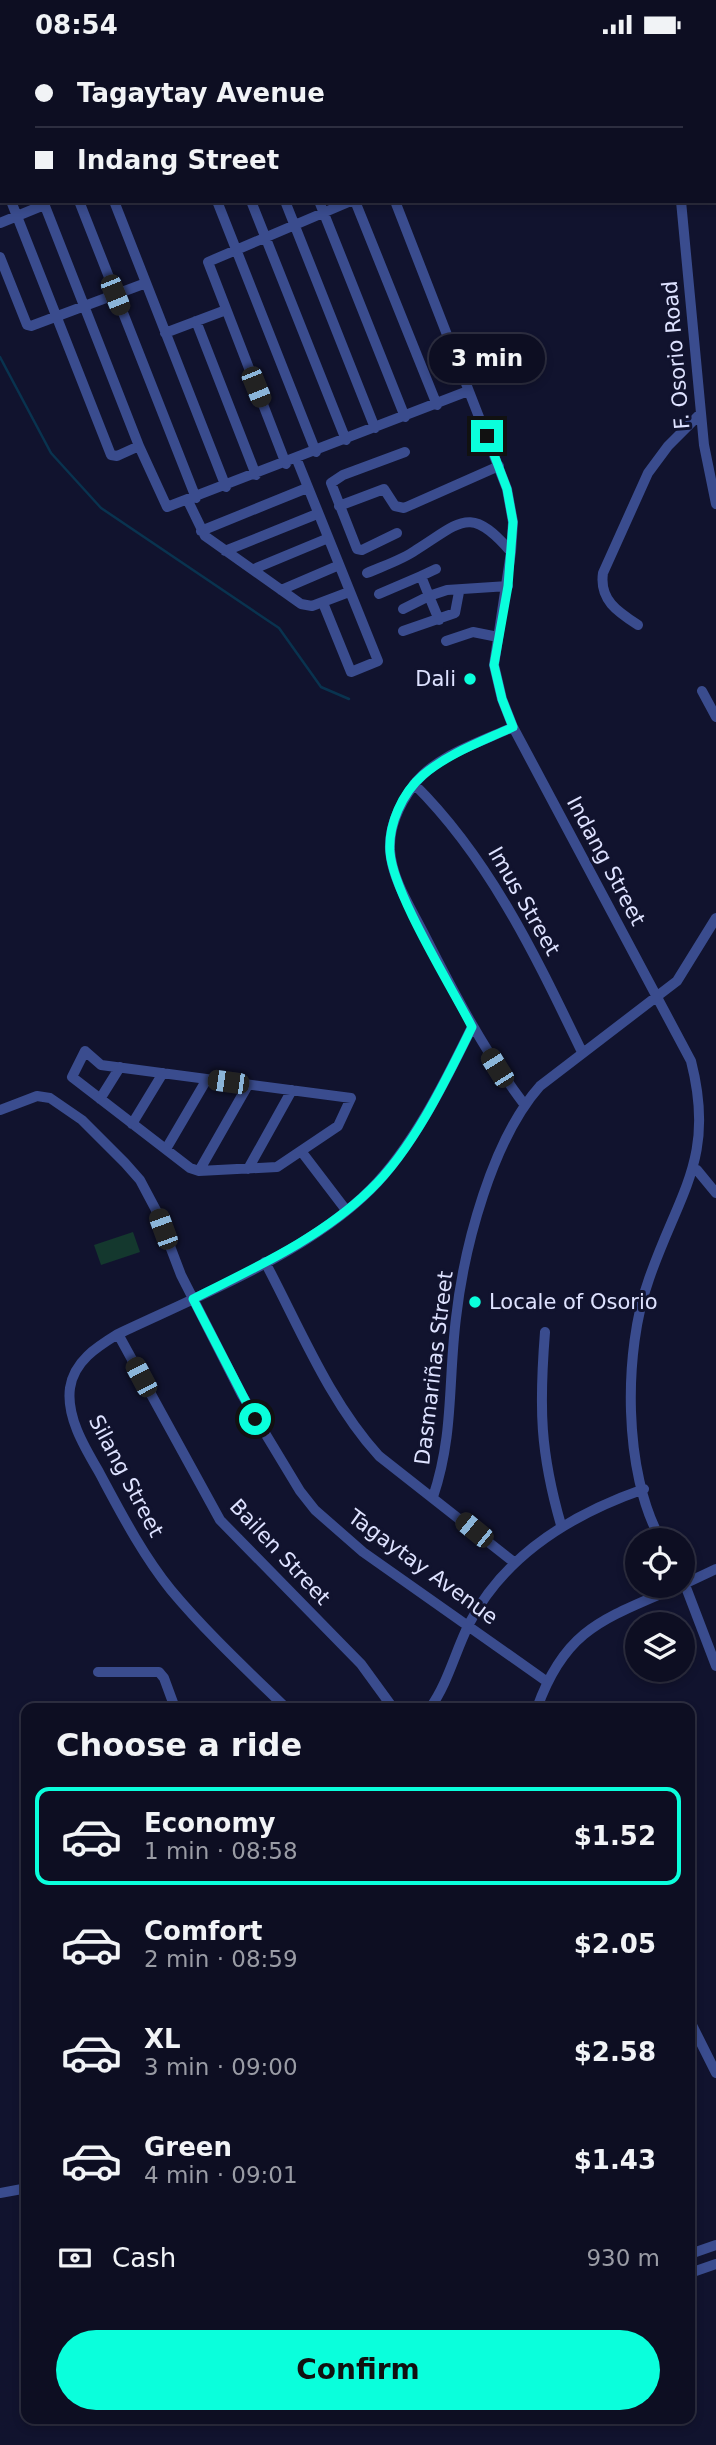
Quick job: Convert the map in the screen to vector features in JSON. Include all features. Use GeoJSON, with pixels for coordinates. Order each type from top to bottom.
{"type":"FeatureCollection","features":[{"type":"Feature","properties":{"kind":"street"},"geometry":{"type":"LineString","coordinates":[[12,203],[111,454],[117,456],[139,446]]}},
{"type":"Feature","properties":{"kind":"street"},"geometry":{"type":"LineString","coordinates":[[0,223],[18,217],[43,203],[164,505],[172,507],[226,487],[468,391]]}},
{"type":"Feature","properties":{"kind":"street"},"geometry":{"type":"LineString","coordinates":[[80,203],[192,499],[201,531],[225,551],[306,606],[323,603],[349,592]]}},
{"type":"Feature","properties":{"kind":"street"},"geometry":{"type":"LineString","coordinates":[[115,203],[226,487]]}},
{"type":"Feature","properties":{"kind":"street"},"geometry":{"type":"LineString","coordinates":[[218,203],[316,452]]}},
{"type":"Feature","properties":{"kind":"street"},"geometry":{"type":"LineString","coordinates":[[252,203],[346,440]]}},
{"type":"Feature","properties":{"kind":"street"},"geometry":{"type":"LineString","coordinates":[[286,203],[375,428]]}},
{"type":"Feature","properties":{"kind":"street"},"geometry":{"type":"LineString","coordinates":[[323,603],[351,672],[378,661],[307,488],[291,462],[208,264],[209,260],[294,224],[322,207],[343,203]]}},
{"type":"Feature","properties":{"kind":"street"},"geometry":{"type":"LineString","coordinates":[[354,203],[437,405]]}},
{"type":"Feature","properties":{"kind":"street","name":"Indang Street"},"geometry":{"type":"LineString","coordinates":[[396,203],[499,466],[513,522],[508,586],[495,651],[497,680],[513,727],[691,1061],[700,1088],[704,1114],[697,1170],[676,1209],[648,1282],[633,1354],[633,1424],[644,1489],[654,1528]]}},
{"type":"Feature","properties":{"kind":"street","name":"F. Osorio Road"},"geometry":{"type":"LineString","coordinates":[[681,203],[701,413],[716,504]]}},
{"type":"Feature","properties":{"kind":"street"},"geometry":{"type":"LineString","coordinates":[[322,207],[405,417]]}},
{"type":"Feature","properties":{"kind":"street"},"geometry":{"type":"LineString","coordinates":[[0,257],[27,325],[36,326],[146,283]]}},
{"type":"Feature","properties":{"kind":"street"},"geometry":{"type":"LineString","coordinates":[[165,333],[226,310]]}},
{"type":"Feature","properties":{"kind":"street"},"geometry":{"type":"LineString","coordinates":[[196,321],[256,475]]}},
{"type":"Feature","properties":{"kind":"street"},"geometry":{"type":"LineString","coordinates":[[638,625],[615,610],[606,599],[601,584],[603,573],[648,473],[668,446],[701,413]]}},
{"type":"Feature","properties":{"kind":"street"},"geometry":{"type":"LineString","coordinates":[[397,533],[359,550],[331,483],[334,479],[405,452]]}},
{"type":"Feature","properties":{"kind":"street"},"geometry":{"type":"LineString","coordinates":[[340,506],[384,489],[395,506],[404,508],[499,466]]}},
{"type":"Feature","properties":{"kind":"street"},"geometry":{"type":"LineString","coordinates":[[201,531],[307,488]]}},
{"type":"Feature","properties":{"kind":"street"},"geometry":{"type":"LineString","coordinates":[[225,551],[317,514]]}},
{"type":"Feature","properties":{"kind":"street"},"geometry":{"type":"LineString","coordinates":[[367,573],[413,553],[456,524],[465,522],[490,529],[511,552]]}},
{"type":"Feature","properties":{"kind":"street"},"geometry":{"type":"LineString","coordinates":[[254,569],[326,539]]}},
{"type":"Feature","properties":{"kind":"street"},"geometry":{"type":"LineString","coordinates":[[281,590],[337,566]]}},
{"type":"Feature","properties":{"kind":"street"},"geometry":{"type":"LineString","coordinates":[[379,594],[436,569]]}},
{"type":"Feature","properties":{"kind":"street"},"geometry":{"type":"LineString","coordinates":[[421,576],[439,620]]}},
{"type":"Feature","properties":{"kind":"street"},"geometry":{"type":"LineString","coordinates":[[403,609],[447,590],[459,592],[508,586]]}},
{"type":"Feature","properties":{"kind":"street"},"geometry":{"type":"LineString","coordinates":[[403,631],[455,613],[459,592]]}},
{"type":"Feature","properties":{"kind":"street"},"geometry":{"type":"LineString","coordinates":[[446,641],[473,632],[498,637]]}},
{"type":"Feature","properties":{"kind":"street"},"geometry":{"type":"LineString","coordinates":[[702,691],[716,717]]}},
{"type":"Feature","properties":{"kind":"street"},"geometry":{"type":"LineString","coordinates":[[513,727],[444,760],[414,784],[399,809],[391,832],[393,870],[472,1027],[524,1104]]}},
{"type":"Feature","properties":{"kind":"street","name":"Imus Street"},"geometry":{"type":"LineString","coordinates":[[414,784],[455,827],[472,850],[533,951],[582,1052]]}},
{"type":"Feature","properties":{"kind":"street","name":"Dasmariñas Street"},"geometry":{"type":"LineString","coordinates":[[433,1497],[447,1450],[456,1316],[478,1214],[499,1154],[524,1104],[582,1052],[679,979],[716,918]]}},
{"type":"Feature","properties":{"kind":"street","name":"Silang Street"},"geometry":{"type":"LineString","coordinates":[[281,1703],[172,1590],[136,1540],[80,1438],[72,1410],[70,1388],[79,1365],[95,1349],[118,1334],[265,1262],[346,1210],[370,1191],[393,1165],[472,1027]]}},
{"type":"Feature","properties":{"kind":"street"},"geometry":{"type":"LineString","coordinates":[[85,1051],[101,1065],[120,1067],[207,1079],[351,1098],[338,1126],[277,1167],[198,1171],[190,1168],[72,1077],[85,1051]]}},
{"type":"Feature","properties":{"kind":"street"},"geometry":{"type":"LineString","coordinates":[[100,1099],[120,1067]]}},
{"type":"Feature","properties":{"kind":"street"},"geometry":{"type":"LineString","coordinates":[[132,1124],[163,1073]]}},
{"type":"Feature","properties":{"kind":"street"},"geometry":{"type":"LineString","coordinates":[[166,1149],[207,1079]]}},
{"type":"Feature","properties":{"kind":"street"},"geometry":{"type":"LineString","coordinates":[[198,1171],[248,1084]]}},
{"type":"Feature","properties":{"kind":"street"},"geometry":{"type":"LineString","coordinates":[[247,1169],[292,1090]]}},
{"type":"Feature","properties":{"kind":"street","name":"Tagaytay Avenue"},"geometry":{"type":"LineString","coordinates":[[0,1110],[37,1096],[50,1098],[102,1138],[140,1179],[193,1299],[282,1466],[315,1510],[363,1552],[547,1681]]}},
{"type":"Feature","properties":{"kind":"street"},"geometry":{"type":"LineString","coordinates":[[301,1151],[346,1210]]}},
{"type":"Feature","properties":{"kind":"street"},"geometry":{"type":"LineString","coordinates":[[697,1170],[716,1193]]}},
{"type":"Feature","properties":{"kind":"street"},"geometry":{"type":"LineString","coordinates":[[265,1262],[344,1413],[379,1456],[515,1563]]}},
{"type":"Feature","properties":{"kind":"street"},"geometry":{"type":"LineString","coordinates":[[545,1332],[540,1397],[541,1432],[549,1481],[561,1525]]}},
{"type":"Feature","properties":{"kind":"street","name":"Bailen Street"},"geometry":{"type":"LineString","coordinates":[[118,1334],[219,1520],[361,1664],[389,1703]]}},
{"type":"Feature","properties":{"kind":"street"},"geometry":{"type":"LineString","coordinates":[[432,1703],[485,1597],[515,1563],[561,1525],[596,1506],[644,1489]]}},
{"type":"Feature","properties":{"kind":"street"},"geometry":{"type":"LineString","coordinates":[[695,1578],[716,1569]]}},
{"type":"Feature","properties":{"kind":"street"},"geometry":{"type":"LineString","coordinates":[[539,1703],[547,1681],[572,1641],[597,1622],[650,1598]]}},
{"type":"Feature","properties":{"kind":"street"},"geometry":{"type":"LineString","coordinates":[[689,1598],[716,1666]]}},
{"type":"Feature","properties":{"kind":"street"},"geometry":{"type":"LineString","coordinates":[[98,1672],[159,1672],[173,1703]]}},
{"type":"Feature","properties":{"kind":"street"},"geometry":{"type":"LineString","coordinates":[[695,2031],[716,2073]]}},
{"type":"Feature","properties":{"kind":"street"},"geometry":{"type":"LineString","coordinates":[[0,2193],[21,2189]]}},
{"type":"Feature","properties":{"kind":"street"},"geometry":{"type":"LineString","coordinates":[[695,2252],[716,2245]]}},
{"type":"Feature","properties":{"kind":"street"},"geometry":{"type":"LineString","coordinates":[[695,2271],[716,2264]]}},
{"type":"Feature","properties":{"kind":"green space"},"geometry":{"type":"Polygon","coordinates":[[[133,1232],[140,1252],[101,1265],[94,1245],[133,1232]]]}},
{"type":"Feature","properties":{"kind":"waterway"},"geometry":{"type":"LineString","coordinates":[[0,357],[51,453],[101,508],[279,628],[321,687],[349,699]]}},
{"type":"Feature","properties":{"kind":"place","name":"Dali"},"geometry":{"type":"Point","coordinates":[470,679]}},
{"type":"Feature","properties":{"kind":"place","name":"Locale of Osorio"},"geometry":{"type":"Point","coordinates":[475,1302]}},
{"type":"Feature","properties":{"kind":"route"},"geometry":{"type":"LineString","coordinates":[[255,1419],[193,1299],[265,1262],[331,1222],[370,1191],[393,1165],[408,1142],[472,1027],[401,890],[393,870],[390,852],[391,832],[399,809],[414,784],[444,760],[513,727],[502,699],[494,665],[508,586],[513,522],[507,489],[487,436]]}}]}
